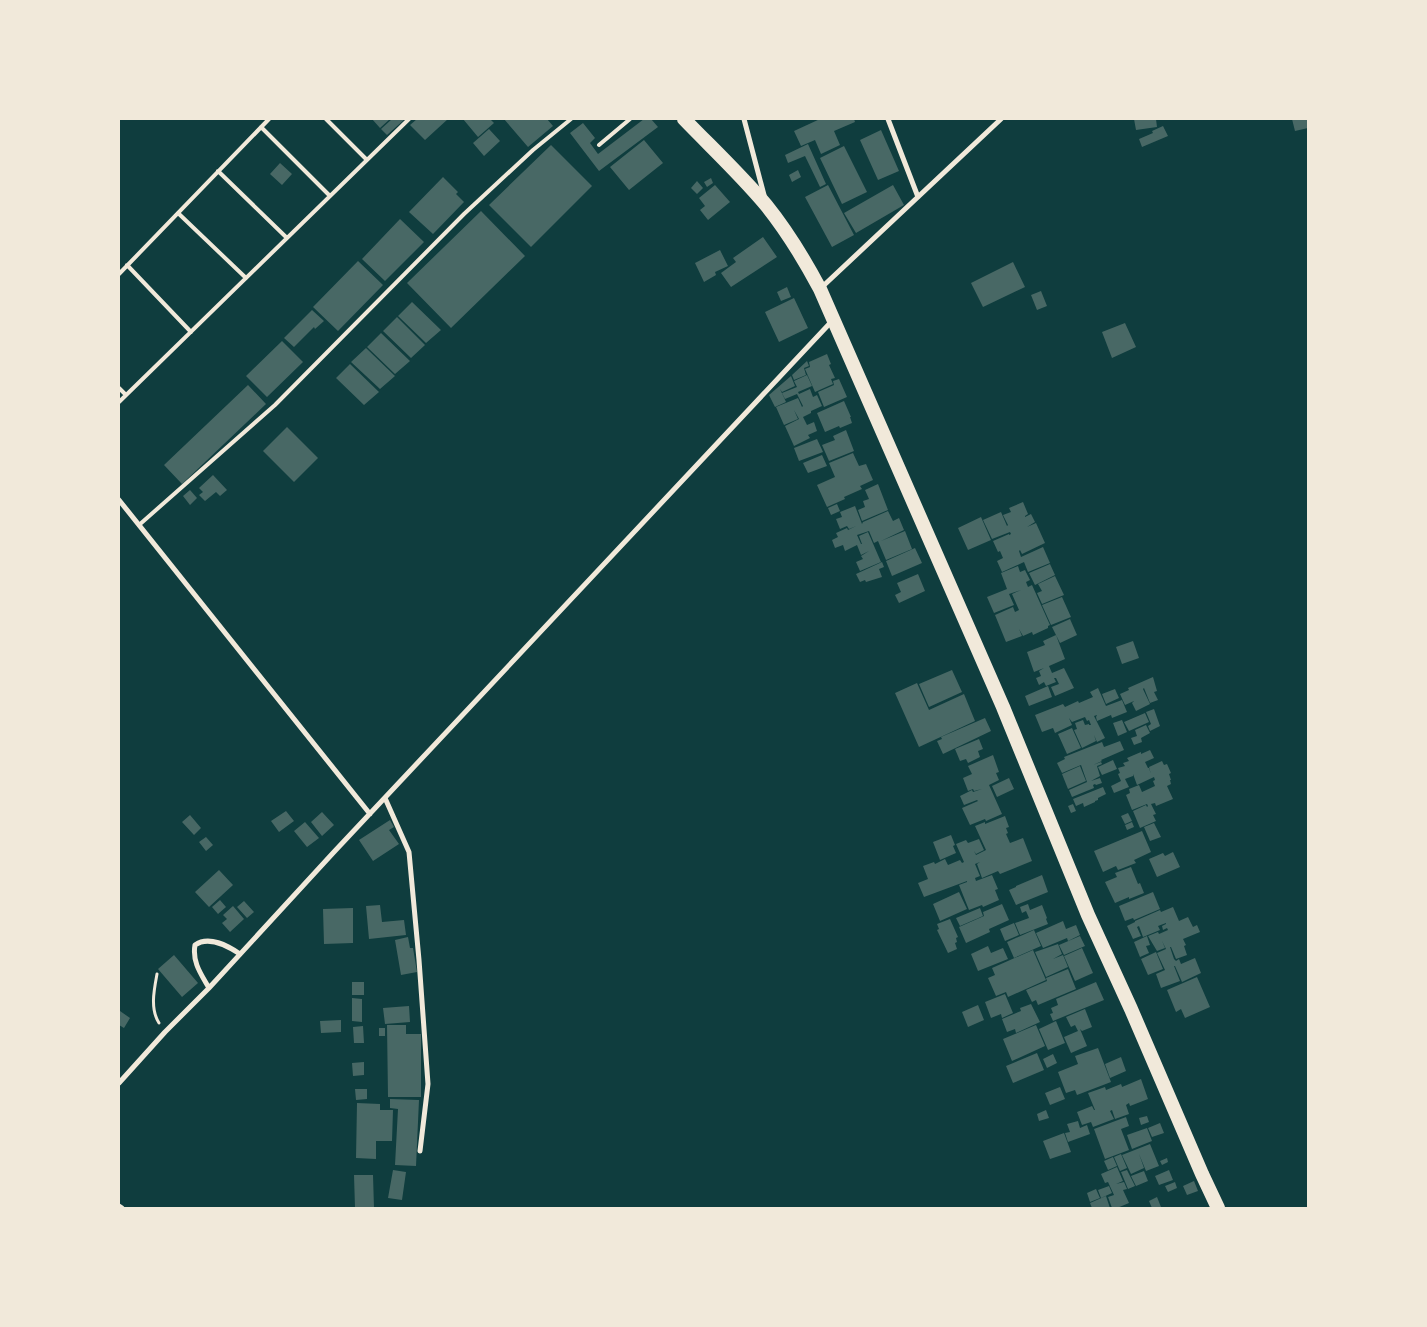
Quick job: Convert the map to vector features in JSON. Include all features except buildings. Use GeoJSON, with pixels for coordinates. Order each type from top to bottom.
{"type":"FeatureCollection","features":[{"type":"Feature","properties":{"kind":"highway"},"geometry":{"type":"LineString","coordinates":[[684,119],[742,178],[766,206],[798,250],[820,288],[1003,707],[1088,915],[1218,1208]]}},
{"type":"Feature","properties":{"kind":"street"},"geometry":{"type":"LineString","coordinates":[[744,119],[766,206]]}},
{"type":"Feature","properties":{"kind":"street"},"geometry":{"type":"LineString","coordinates":[[888,119],[918,197]]}},
{"type":"Feature","properties":{"kind":"street"},"geometry":{"type":"LineString","coordinates":[[820,288],[1001,119]]}},
{"type":"Feature","properties":{"kind":"street"},"geometry":{"type":"LineString","coordinates":[[119,1083],[834,319]]}},
{"type":"Feature","properties":{"kind":"street"},"geometry":{"type":"LineString","coordinates":[[119,500],[370,814]]}},
{"type":"Feature","properties":{"kind":"street"},"geometry":{"type":"LineString","coordinates":[[385,798],[409,852],[428,1084],[420,1152]]}},
{"type":"Feature","properties":{"kind":"street"},"geometry":{"type":"LineString","coordinates":[[209,988],[195,963],[195,944],[202,941],[227,945],[240,954]]}},
{"type":"Feature","properties":{"kind":"lane"},"geometry":{"type":"LineString","coordinates":[[119,274],[269,119]]}},
{"type":"Feature","properties":{"kind":"lane"},"geometry":{"type":"LineString","coordinates":[[326,119],[367,160]]}},
{"type":"Feature","properties":{"kind":"lane"},"geometry":{"type":"LineString","coordinates":[[119,402],[409,119]]}},
{"type":"Feature","properties":{"kind":"lane"},"geometry":{"type":"LineString","coordinates":[[139,525],[275,405],[464,214],[533,150],[571,119]]}},
{"type":"Feature","properties":{"kind":"lane"},"geometry":{"type":"LineString","coordinates":[[599,145],[630,119]]}},
{"type":"Feature","properties":{"kind":"lane"},"geometry":{"type":"LineString","coordinates":[[261,127],[330,196]]}},
{"type":"Feature","properties":{"kind":"lane"},"geometry":{"type":"LineString","coordinates":[[218,172],[287,238]]}},
{"type":"Feature","properties":{"kind":"lane"},"geometry":{"type":"LineString","coordinates":[[178,213],[246,278]]}},
{"type":"Feature","properties":{"kind":"lane"},"geometry":{"type":"LineString","coordinates":[[127,265],[191,332]]}},
{"type":"Feature","properties":{"kind":"lane"},"geometry":{"type":"LineString","coordinates":[[119,388],[126,395]]}},
{"type":"Feature","properties":{"kind":"path"},"geometry":{"type":"LineString","coordinates":[[157,974],[154,1009],[156,1018],[165,1032]]}}]}
